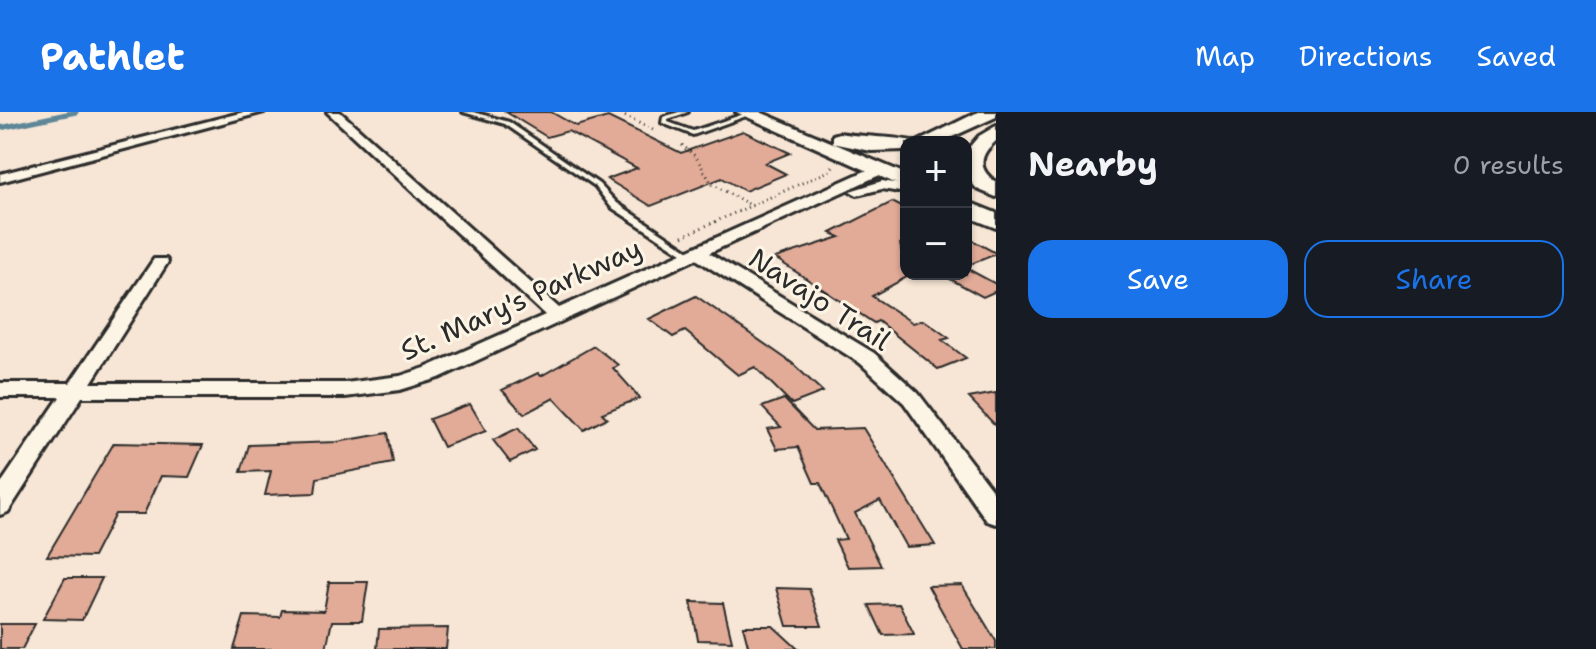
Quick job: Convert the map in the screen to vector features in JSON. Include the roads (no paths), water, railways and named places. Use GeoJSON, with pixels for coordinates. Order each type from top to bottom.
{"type":"FeatureCollection","features":[{"type":"Feature","properties":{"kind":"main road"},"geometry":{"type":"LineString","coordinates":[[775,112],[900,160]]}},
{"type":"Feature","properties":{"kind":"main road"},"geometry":{"type":"LineString","coordinates":[[941,136],[993,112]]}},
{"type":"Feature","properties":{"kind":"main road"},"geometry":{"type":"LineString","coordinates":[[747,113],[900,160]]}},
{"type":"Feature","properties":{"kind":"main road"},"geometry":{"type":"LineString","coordinates":[[972,140],[996,130]]}},
{"type":"Feature","properties":{"kind":"main road"},"geometry":{"type":"LineString","coordinates":[[996,130],[983,140],[970,169],[977,179],[996,191]]}},
{"type":"Feature","properties":{"kind":"main road"},"geometry":{"type":"LineString","coordinates":[[972,193],[996,203]]}},
{"type":"Feature","properties":{"kind":"main road"},"geometry":{"type":"LineString","coordinates":[[972,211],[996,221]]}},
{"type":"Feature","properties":{"kind":"street"},"geometry":{"type":"LineString","coordinates":[[0,178],[258,112]]}},
{"type":"Feature","properties":{"kind":"street"},"geometry":{"type":"LineString","coordinates":[[333,112],[556,315]]}},
{"type":"Feature","properties":{"kind":"street","name":"St. Mary's Parkway"},"geometry":{"type":"LineString","coordinates":[[0,390],[314,391],[386,385],[432,373],[900,160]]}},
{"type":"Feature","properties":{"kind":"street","name":"St. Mary's Parkway"},"geometry":{"type":"LineString","coordinates":[[767,221],[783,219],[872,185],[900,188]]}},
{"type":"Feature","properties":{"kind":"street","name":"Navajo Trail"},"geometry":{"type":"LineString","coordinates":[[693,254],[867,358],[911,398],[996,514]]}},
{"type":"Feature","properties":{"kind":"street"},"geometry":{"type":"LineString","coordinates":[[0,505],[160,262]]}},
{"type":"Feature","properties":{"kind":"lane"},"geometry":{"type":"LineString","coordinates":[[466,112],[507,123],[597,185],[614,205],[693,254]]}},
{"type":"Feature","properties":{"kind":"lane"},"geometry":{"type":"LineString","coordinates":[[685,112],[665,118],[665,123],[693,133],[747,113]]}},
{"type":"Feature","properties":{"kind":"waterway"},"geometry":{"type":"LineString","coordinates":[[0,128],[76,112]]}}]}
